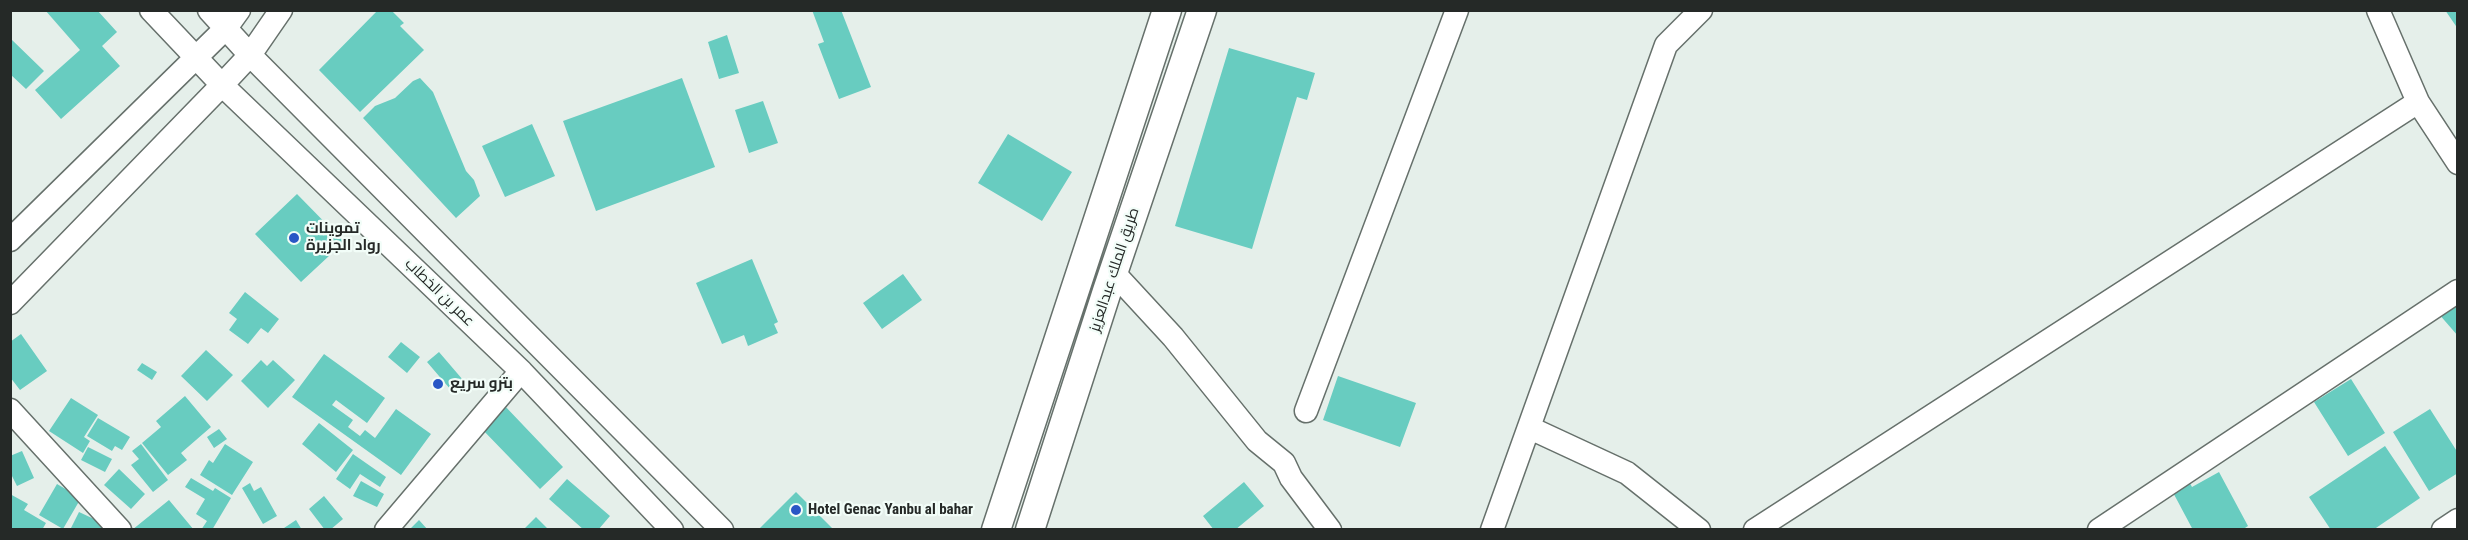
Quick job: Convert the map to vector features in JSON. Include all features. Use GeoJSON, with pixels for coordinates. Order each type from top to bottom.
{"type":"FeatureCollection","features":[{"type":"Feature","properties":{"kind":"main road"},"geometry":{"type":"LineString","coordinates":[[996,530],[1167,10]]}},
{"type":"Feature","properties":{"kind":"main road","name":"طريق الملك عبدالعزيز"},"geometry":{"type":"LineString","coordinates":[[1030,530],[1113,272],[1202,10]]}},
{"type":"Feature","properties":{"kind":"street","name":"عمر بن الخطاب"},"geometry":{"type":"LineString","coordinates":[[151,10],[222,85],[521,371],[670,529]]}},
{"type":"Feature","properties":{"kind":"street"},"geometry":{"type":"LineString","coordinates":[[209,10],[232,19],[250,55],[722,530]]}},
{"type":"Feature","properties":{"kind":"street"},"geometry":{"type":"LineString","coordinates":[[10,303],[250,55],[281,10]]}},
{"type":"Feature","properties":{"kind":"street"},"geometry":{"type":"LineString","coordinates":[[1306,411],[1457,10]]}},
{"type":"Feature","properties":{"kind":"street"},"geometry":{"type":"LineString","coordinates":[[1492,530],[1666,45],[1701,10]]}},
{"type":"Feature","properties":{"kind":"street"},"geometry":{"type":"LineString","coordinates":[[2378,10],[2418,102],[2457,163]]}},
{"type":"Feature","properties":{"kind":"street"},"geometry":{"type":"LineString","coordinates":[[10,240],[232,19]]}},
{"type":"Feature","properties":{"kind":"street"},"geometry":{"type":"LineString","coordinates":[[1755,530],[2418,102]]}},
{"type":"Feature","properties":{"kind":"street"},"geometry":{"type":"LineString","coordinates":[[1113,272],[1173,337],[1257,441],[1284,463],[1291,478],[1330,530]]}},
{"type":"Feature","properties":{"kind":"street"},"geometry":{"type":"LineString","coordinates":[[2099,530],[2457,291]]}},
{"type":"Feature","properties":{"kind":"street"},"geometry":{"type":"LineString","coordinates":[[386,530],[521,371]]}},
{"type":"Feature","properties":{"kind":"street"},"geometry":{"type":"LineString","coordinates":[[10,410],[120,530]]}},
{"type":"Feature","properties":{"kind":"street"},"geometry":{"type":"LineString","coordinates":[[1530,428],[1627,473],[1699,530]]}},
{"type":"Feature","properties":{"kind":"street"},"geometry":{"type":"LineString","coordinates":[[2443,530],[2457,520]]}},
{"type":"Feature","properties":{"kind":"building"},"geometry":{"type":"Polygon","coordinates":[[[45,10],[97,10],[117,32],[102,46],[120,66],[61,119],[35,90],[80,50],[45,10]]]}},
{"type":"Feature","properties":{"kind":"building"},"geometry":{"type":"Polygon","coordinates":[[[378,10],[391,10],[404,23],[400,26],[424,50],[360,112],[319,70],[378,10]]]}},
{"type":"Feature","properties":{"kind":"building"},"geometry":{"type":"Polygon","coordinates":[[[812,10],[841,10],[871,87],[839,99],[818,44],[824,42],[812,10]]]}},
{"type":"Feature","properties":{"kind":"building"},"geometry":{"type":"Polygon","coordinates":[[[2445,10],[2458,10],[2458,29],[2445,10]]]}},
{"type":"Feature","properties":{"kind":"building"},"geometry":{"type":"Polygon","coordinates":[[[727,35],[739,73],[719,79],[708,42],[727,35]]]}},
{"type":"Feature","properties":{"kind":"building"},"geometry":{"type":"Polygon","coordinates":[[[10,38],[44,71],[26,89],[10,74],[10,38]]]}},
{"type":"Feature","properties":{"kind":"building"},"geometry":{"type":"Polygon","coordinates":[[[1229,48],[1315,73],[1307,100],[1297,97],[1252,249],[1175,226],[1229,48]]]}},
{"type":"Feature","properties":{"kind":"building"},"geometry":{"type":"Polygon","coordinates":[[[420,78],[433,92],[466,171],[474,180],[480,196],[456,218],[363,118],[375,106],[395,98],[413,81],[420,78]]]}},
{"type":"Feature","properties":{"kind":"building"},"geometry":{"type":"Polygon","coordinates":[[[682,78],[715,167],[596,211],[563,121],[682,78]]]}},
{"type":"Feature","properties":{"kind":"building"},"geometry":{"type":"Polygon","coordinates":[[[763,101],[778,143],[749,153],[735,110],[763,101]]]}},
{"type":"Feature","properties":{"kind":"building"},"geometry":{"type":"Polygon","coordinates":[[[532,124],[555,176],[505,197],[482,146],[532,124]]]}},
{"type":"Feature","properties":{"kind":"building"},"geometry":{"type":"Polygon","coordinates":[[[1008,134],[1072,172],[1042,221],[978,183],[1008,134]]]}},
{"type":"Feature","properties":{"kind":"building"},"geometry":{"type":"Polygon","coordinates":[[[297,194],[344,242],[301,282],[255,234],[297,194]]]}},
{"type":"Feature","properties":{"kind":"building"},"geometry":{"type":"Polygon","coordinates":[[[752,259],[778,322],[774,324],[778,333],[748,346],[744,335],[722,344],[696,283],[752,259]]]}},
{"type":"Feature","properties":{"kind":"building"},"geometry":{"type":"Polygon","coordinates":[[[903,274],[922,300],[882,329],[863,303],[903,274]]]}},
{"type":"Feature","properties":{"kind":"building"},"geometry":{"type":"Polygon","coordinates":[[[245,292],[279,319],[268,333],[261,328],[248,344],[229,330],[237,319],[229,313],[245,292]]]}},
{"type":"Feature","properties":{"kind":"building"},"geometry":{"type":"Polygon","coordinates":[[[2458,297],[2458,336],[2438,313],[2458,297]]]}},
{"type":"Feature","properties":{"kind":"building"},"geometry":{"type":"Polygon","coordinates":[[[21,334],[47,371],[20,390],[10,377],[10,342],[21,334]]]}},
{"type":"Feature","properties":{"kind":"building"},"geometry":{"type":"Polygon","coordinates":[[[401,342],[420,357],[407,373],[388,357],[401,342]]]}},
{"type":"Feature","properties":{"kind":"building"},"geometry":{"type":"Polygon","coordinates":[[[206,350],[233,375],[207,401],[181,376],[206,350]]]}},
{"type":"Feature","properties":{"kind":"building"},"geometry":{"type":"Polygon","coordinates":[[[439,352],[463,380],[451,390],[427,362],[439,352]]]}},
{"type":"Feature","properties":{"kind":"building"},"geometry":{"type":"Polygon","coordinates":[[[324,354],[385,398],[367,423],[336,400],[332,405],[353,420],[348,427],[360,436],[365,430],[375,438],[396,409],[431,434],[401,475],[292,397],[324,354]]]}},
{"type":"Feature","properties":{"kind":"building"},"geometry":{"type":"Polygon","coordinates":[[[261,360],[267,366],[273,360],[295,380],[268,408],[241,381],[261,360]]]}},
{"type":"Feature","properties":{"kind":"building"},"geometry":{"type":"Polygon","coordinates":[[[142,363],[157,372],[152,380],[137,370],[142,363]]]}},
{"type":"Feature","properties":{"kind":"building"},"geometry":{"type":"Polygon","coordinates":[[[1338,376],[1416,403],[1400,447],[1323,420],[1338,376]]]}},
{"type":"Feature","properties":{"kind":"building"},"geometry":{"type":"Polygon","coordinates":[[[2351,379],[2385,433],[2348,456],[2314,402],[2351,379]]]}},
{"type":"Feature","properties":{"kind":"building"},"geometry":{"type":"Polygon","coordinates":[[[185,396],[211,427],[181,453],[187,460],[168,475],[142,443],[161,427],[156,421],[185,396]]]}},
{"type":"Feature","properties":{"kind":"building"},"geometry":{"type":"Polygon","coordinates":[[[71,398],[98,415],[84,437],[90,441],[83,453],[49,431],[71,398]]]}},
{"type":"Feature","properties":{"kind":"building"},"geometry":{"type":"Polygon","coordinates":[[[503,404],[563,467],[540,489],[480,427],[503,404]]]}},
{"type":"Feature","properties":{"kind":"building"},"geometry":{"type":"Polygon","coordinates":[[[2430,409],[2458,453],[2458,473],[2429,491],[2393,432],[2430,409]]]}},
{"type":"Feature","properties":{"kind":"building"},"geometry":{"type":"Polygon","coordinates":[[[98,418],[130,437],[122,450],[115,446],[112,451],[87,436],[98,418]]]}},
{"type":"Feature","properties":{"kind":"building"},"geometry":{"type":"Polygon","coordinates":[[[319,423],[353,450],[336,472],[302,444],[319,423]]]}},
{"type":"Feature","properties":{"kind":"building"},"geometry":{"type":"Polygon","coordinates":[[[219,429],[227,439],[214,448],[207,437],[219,429]]]}},
{"type":"Feature","properties":{"kind":"building"},"geometry":{"type":"Polygon","coordinates":[[[141,444],[168,480],[153,492],[131,465],[139,459],[132,451],[141,444]]]}},
{"type":"Feature","properties":{"kind":"building"},"geometry":{"type":"Polygon","coordinates":[[[225,444],[253,462],[232,495],[200,475],[209,460],[213,463],[225,444]]]}},
{"type":"Feature","properties":{"kind":"building"},"geometry":{"type":"Polygon","coordinates":[[[2385,446],[2420,498],[2373,530],[2331,530],[2309,497],[2385,446]]]}},
{"type":"Feature","properties":{"kind":"building"},"geometry":{"type":"Polygon","coordinates":[[[88,447],[112,459],[105,472],[81,460],[88,447]]]}},
{"type":"Feature","properties":{"kind":"building"},"geometry":{"type":"Polygon","coordinates":[[[22,451],[34,478],[17,486],[10,472],[10,456],[22,451]]]}},
{"type":"Feature","properties":{"kind":"building"},"geometry":{"type":"Polygon","coordinates":[[[353,454],[386,477],[380,487],[360,474],[350,489],[336,479],[353,454]]]}},
{"type":"Feature","properties":{"kind":"building"},"geometry":{"type":"Polygon","coordinates":[[[119,469],[145,494],[131,509],[104,485],[119,469]]]}},
{"type":"Feature","properties":{"kind":"building"},"geometry":{"type":"Polygon","coordinates":[[[2219,472],[2248,526],[2242,530],[2193,530],[2169,485],[2186,476],[2192,487],[2219,472]]]}},
{"type":"Feature","properties":{"kind":"building"},"geometry":{"type":"Polygon","coordinates":[[[191,478],[231,498],[212,530],[201,530],[207,521],[196,514],[205,499],[185,487],[191,478]]]}},
{"type":"Feature","properties":{"kind":"building"},"geometry":{"type":"Polygon","coordinates":[[[567,479],[610,516],[598,530],[584,530],[549,499],[567,479]]]}},
{"type":"Feature","properties":{"kind":"building"},"geometry":{"type":"Polygon","coordinates":[[[361,481],[384,494],[377,507],[353,496],[361,481]]]}},
{"type":"Feature","properties":{"kind":"building"},"geometry":{"type":"Polygon","coordinates":[[[1244,482],[1264,506],[1235,530],[1214,530],[1203,516],[1244,482]]]}},
{"type":"Feature","properties":{"kind":"building"},"geometry":{"type":"Polygon","coordinates":[[[250,483],[254,491],[261,487],[277,516],[263,524],[242,488],[250,483]]]}},
{"type":"Feature","properties":{"kind":"building"},"geometry":{"type":"Polygon","coordinates":[[[57,484],[81,498],[63,529],[39,515],[57,484]]]}},
{"type":"Feature","properties":{"kind":"building","name":"Hotel Genac Yanbu al bahar"},"geometry":{"type":"Polygon","coordinates":[[[796,492],[834,530],[758,530],[796,492]]]}},
{"type":"Feature","properties":{"kind":"building"},"geometry":{"type":"Polygon","coordinates":[[[10,494],[28,504],[24,510],[46,523],[42,530],[10,528],[10,494]]]}},
{"type":"Feature","properties":{"kind":"building"},"geometry":{"type":"Polygon","coordinates":[[[324,496],[343,519],[330,530],[325,530],[309,509],[324,496]]]}},
{"type":"Feature","properties":{"kind":"building"},"geometry":{"type":"Polygon","coordinates":[[[169,500],[194,530],[132,530],[169,500]]]}},
{"type":"Feature","properties":{"kind":"building"},"geometry":{"type":"Polygon","coordinates":[[[79,512],[109,526],[107,530],[70,530],[79,512]]]}},
{"type":"Feature","properties":{"kind":"building"},"geometry":{"type":"Polygon","coordinates":[[[536,517],[549,530],[523,530],[536,517]]]}},
{"type":"Feature","properties":{"kind":"building"},"geometry":{"type":"Polygon","coordinates":[[[296,520],[302,530],[281,530],[296,520]]]}},
{"type":"Feature","properties":{"kind":"building"},"geometry":{"type":"Polygon","coordinates":[[[419,520],[428,530],[409,530],[419,520]]]}},
{"type":"Feature","properties":{"kind":"place","name":"تموينات رواد الجزيرة"},"geometry":{"type":"Point","coordinates":[294,238]}},
{"type":"Feature","properties":{"kind":"place","name":"بترو سريع"},"geometry":{"type":"Point","coordinates":[438,384]}},
{"type":"Feature","properties":{"kind":"place","name":"Hotel Genac Yanbu al bahar"},"geometry":{"type":"Point","coordinates":[796,510]}}]}
